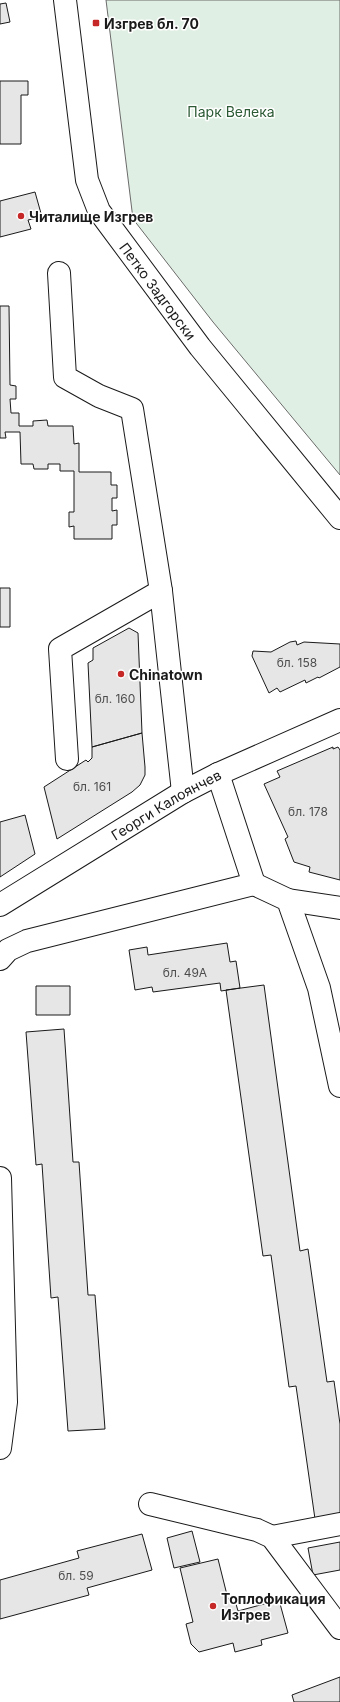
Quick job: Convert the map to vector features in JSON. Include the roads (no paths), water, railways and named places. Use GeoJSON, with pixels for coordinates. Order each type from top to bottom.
{"type":"FeatureCollection","features":[{"type":"Feature","properties":{"kind":"street","name":"Петко Задгорски"},"geometry":{"type":"LineString","coordinates":[[65,0],[87,180],[99,211],[200,347],[340,518]]}},
{"type":"Feature","properties":{"kind":"street"},"geometry":{"type":"LineString","coordinates":[[60,273],[65,377],[99,396],[132,409],[161,591],[183,792]]}},
{"type":"Feature","properties":{"kind":"street"},"geometry":{"type":"LineString","coordinates":[[67,759],[60,649],[161,591]]}},
{"type":"Feature","properties":{"kind":"street","name":"Георги Калоянчев"},"geometry":{"type":"LineString","coordinates":[[0,905],[183,792],[218,774],[340,720]]}},
{"type":"Feature","properties":{"kind":"street"},"geometry":{"type":"LineString","coordinates":[[218,774],[254,884]]}},
{"type":"Feature","properties":{"kind":"street"},"geometry":{"type":"LineString","coordinates":[[0,959],[8,950],[27,941],[254,884],[288,900],[340,908]]}},
{"type":"Feature","properties":{"kind":"street"},"geometry":{"type":"LineString","coordinates":[[288,900],[319,988],[339,1076]]}},
{"type":"Feature","properties":{"kind":"street"},"geometry":{"type":"LineString","coordinates":[[0,1178],[6,1402],[0,1448]]}},
{"type":"Feature","properties":{"kind":"street"},"geometry":{"type":"LineString","coordinates":[[150,1504],[257,1530],[272,1537],[340,1628]]}},
{"type":"Feature","properties":{"kind":"street"},"geometry":{"type":"LineString","coordinates":[[272,1537],[340,1524]]}},
{"type":"Feature","properties":{"kind":"place","name":"Изгрев бл. 70"},"geometry":{"type":"Point","coordinates":[96,23]}},
{"type":"Feature","properties":{"kind":"place","name":"Читалище Изгрев"},"geometry":{"type":"Point","coordinates":[21,216]}},
{"type":"Feature","properties":{"kind":"place","name":"Chinatown"},"geometry":{"type":"Point","coordinates":[121,674]}},
{"type":"Feature","properties":{"kind":"place","name":"Топлофикация Изгрев"},"geometry":{"type":"Point","coordinates":[213,1606]}},
{"type":"Feature","properties":{"kind":"park label","name":"Парк Велека"},"geometry":{"type":"Point","coordinates":[231,111]}}]}
